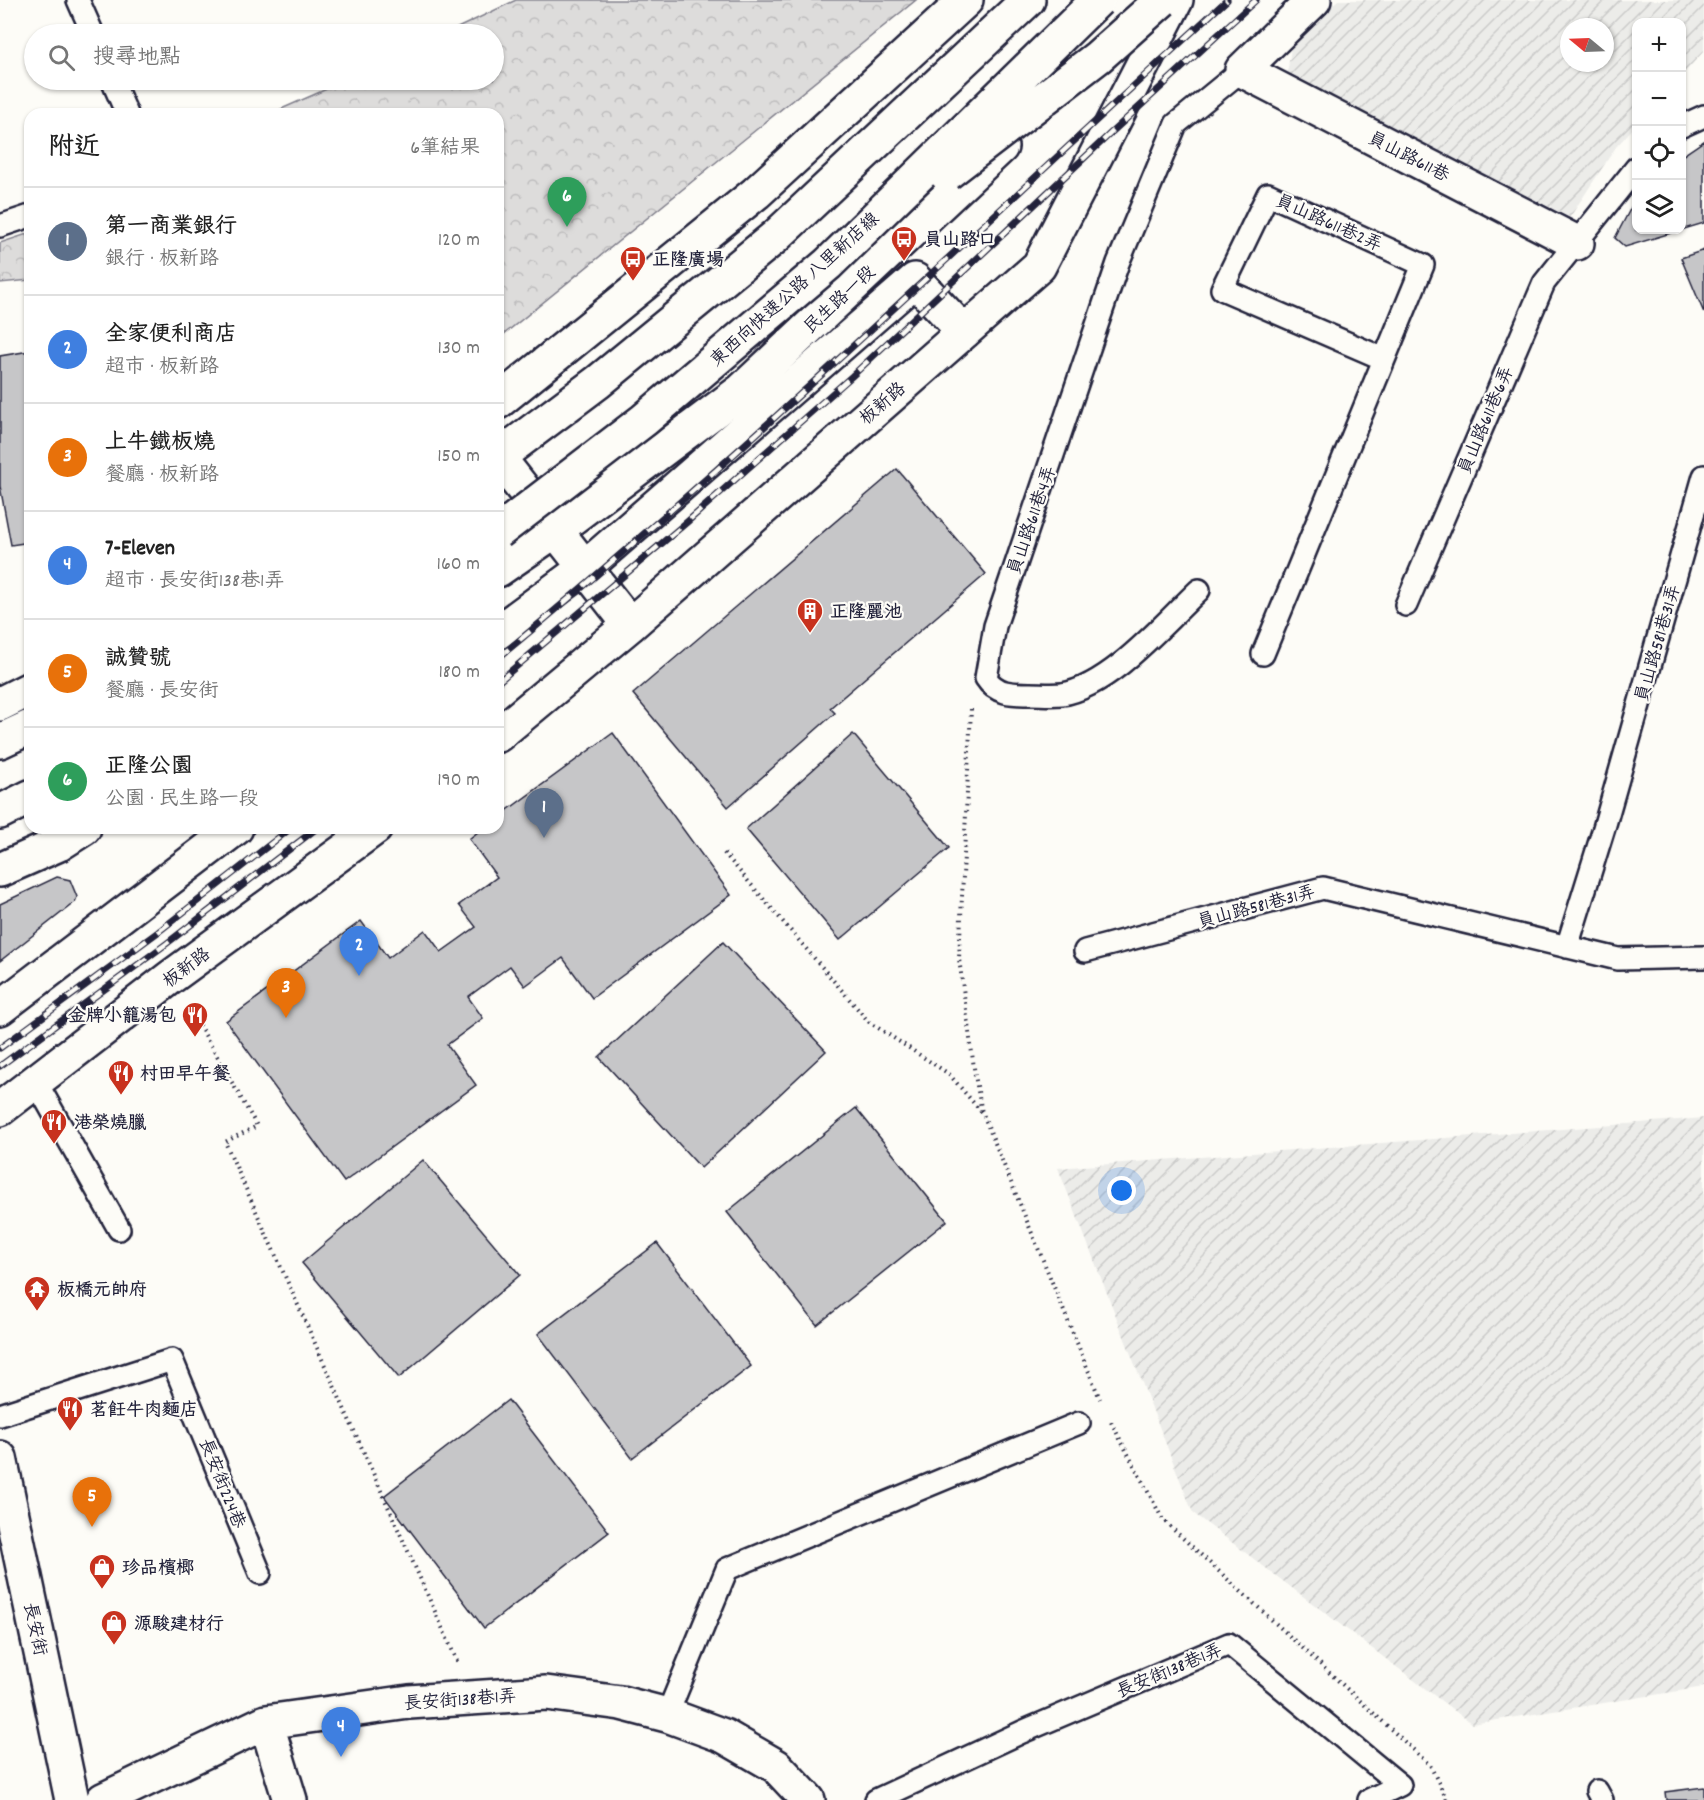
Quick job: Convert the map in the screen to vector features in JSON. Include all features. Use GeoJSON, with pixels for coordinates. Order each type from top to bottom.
{"type":"FeatureCollection","features":[{"type":"Feature","properties":{"kind":"main road"},"geometry":{"type":"LineString","coordinates":[[504,397],[756,193],[966,0]]}},
{"type":"Feature","properties":{"kind":"main road"},"geometry":{"type":"LineString","coordinates":[[504,452],[598,382],[775,237],[1028,0]]}},
{"type":"Feature","properties":{"kind":"main road","name":"東西向快速公路 八里新店線"},"geometry":{"type":"LineString","coordinates":[[504,527],[644,420],[828,264],[1098,0]]}},
{"type":"Feature","properties":{"kind":"main road","name":"民生路一段"},"geometry":{"type":"LineString","coordinates":[[504,566],[556,530],[741,390],[1157,0]]}},
{"type":"Feature","properties":{"kind":"main road"},"geometry":{"type":"LineString","coordinates":[[828,264],[1098,57],[1162,0]]}},
{"type":"Feature","properties":{"kind":"main road","name":"板新路"},"geometry":{"type":"LineString","coordinates":[[504,730],[630,626],[1039,266],[1176,0]]}},
{"type":"Feature","properties":{"kind":"main road"},"geometry":{"type":"LineString","coordinates":[[1242,70],[1306,3]]}},
{"type":"Feature","properties":{"kind":"main road","name":"員山路611巷"},"geometry":{"type":"LineString","coordinates":[[1242,70],[1577,243]]}},
{"type":"Feature","properties":{"kind":"main road"},"geometry":{"type":"LineString","coordinates":[[504,628],[586,567],[915,280],[964,332]]}},
{"type":"Feature","properties":{"kind":"main road"},"geometry":{"type":"LineString","coordinates":[[504,465],[630,626]]}},
{"type":"Feature","properties":{"kind":"main road"},"geometry":{"type":"LineString","coordinates":[[0,704],[24,692]]}},
{"type":"Feature","properties":{"kind":"main road"},"geometry":{"type":"LineString","coordinates":[[0,741],[24,730]]}},
{"type":"Feature","properties":{"kind":"main road"},"geometry":{"type":"LineString","coordinates":[[0,812],[24,800]]}},
{"type":"Feature","properties":{"kind":"main road"},"geometry":{"type":"LineString","coordinates":[[0,870],[59,844],[75,834]]}},
{"type":"Feature","properties":{"kind":"main road"},"geometry":{"type":"LineString","coordinates":[[0,1008],[228,834]]}},
{"type":"Feature","properties":{"kind":"main road","name":"板新路"},"geometry":{"type":"LineString","coordinates":[[0,1109],[171,977],[367,834]]}},
{"type":"Feature","properties":{"kind":"main road","name":"長安街"},"geometry":{"type":"LineString","coordinates":[[0,1458],[72,1800]]}},
{"type":"Feature","properties":{"kind":"main road","name":"長安街138巷1弄"},"geometry":{"type":"LineString","coordinates":[[103,1800],[266,1722],[409,1702],[546,1693],[621,1703],[667,1715],[724,1736],[776,1766],[808,1800]]}},
{"type":"Feature","properties":{"kind":"main road"},"geometry":{"type":"LineString","coordinates":[[266,1722],[290,1800]]}},
{"type":"Feature","properties":{"kind":"lane"},"geometry":{"type":"LineString","coordinates":[[78,0],[89,24]]}},
{"type":"Feature","properties":{"kind":"lane","name":"員山路611巷4弄"},"geometry":{"type":"LineString","coordinates":[[1199,590],[1124,661],[1098,681],[1063,694],[1009,694],[992,687],[986,678],[995,626],[1118,262],[1176,124],[1242,70]]}},
{"type":"Feature","properties":{"kind":"lane"},"geometry":{"type":"LineString","coordinates":[[116,90],[124,108]]}},
{"type":"Feature","properties":{"kind":"lane"},"geometry":{"type":"LineString","coordinates":[[1686,124],[1704,116]]}},
{"type":"Feature","properties":{"kind":"lane","name":"員山路611巷6弄"},"geometry":{"type":"LineString","coordinates":[[1406,605],[1544,283],[1632,173]]}},
{"type":"Feature","properties":{"kind":"lane","name":"員山路611巷2弄"},"geometry":{"type":"LineString","coordinates":[[1263,654],[1423,265],[1268,194],[1222,289],[1384,358]]}},
{"type":"Feature","properties":{"kind":"lane"},"geometry":{"type":"LineString","coordinates":[[0,226],[24,218]]}},
{"type":"Feature","properties":{"kind":"lane","name":"員山路581巷31弄"},"geometry":{"type":"LineString","coordinates":[[1567,947],[1695,546],[1704,476]]}},
{"type":"Feature","properties":{"kind":"lane","name":"員山路581巷31弄"},"geometry":{"type":"LineString","coordinates":[[1085,951],[1323,888],[1618,959],[1704,957]]}},
{"type":"Feature","properties":{"kind":"lane"},"geometry":{"type":"LineString","coordinates":[[36,1082],[119,1228]]}},
{"type":"Feature","properties":{"kind":"lane","name":"長安街224巷"},"geometry":{"type":"LineString","coordinates":[[0,1415],[172,1360],[260,1573]]}},
{"type":"Feature","properties":{"kind":"lane"},"geometry":{"type":"LineString","coordinates":[[667,1715],[727,1569],[1079,1424]]}},
{"type":"Feature","properties":{"kind":"lane","name":"長安街138巷1弄"},"geometry":{"type":"LineString","coordinates":[[876,1800],[1022,1732],[1230,1644],[1400,1785],[1369,1800]]}},
{"type":"Feature","properties":{"kind":"path"},"geometry":{"type":"LineString","coordinates":[[724,853],[869,1022],[949,1074],[983,1114],[1101,1402]]}},
{"type":"Feature","properties":{"kind":"path"},"geometry":{"type":"LineString","coordinates":[[171,977],[257,1126],[225,1142],[473,1696]]}},
{"type":"Feature","properties":{"kind":"path"},"geometry":{"type":"LineString","coordinates":[[1106,1413],[1163,1520],[1430,1765],[1447,1800]]}},
{"type":"Feature","properties":{"kind":"shaded area"},"geometry":{"type":"Polygon","coordinates":[[[1338,0],[1704,0],[1704,51],[1686,71],[1686,18],[1632,18],[1632,129],[1616,147],[1570,217],[1314,91],[1287,75],[1292,41],[1338,0]]]}},
{"type":"Feature","properties":{"kind":"shaded area"},"geometry":{"type":"Polygon","coordinates":[[[1704,1118],[1704,1687],[1472,1724],[1193,1513],[1058,1168],[1704,1118]]]}},
{"type":"Feature","properties":{"kind":"green space"},"geometry":{"type":"Polygon","coordinates":[[[516,0],[916,0],[504,334],[504,108],[284,108],[324,90],[504,90],[504,24],[466,24],[516,0]]]}},
{"type":"Feature","properties":{"kind":"green space"},"geometry":{"type":"Polygon","coordinates":[[[24,235],[24,281],[0,283],[0,243],[24,235]]]}},
{"type":"Feature","properties":{"kind":"building"},"geometry":{"type":"Polygon","coordinates":[[[1704,141],[1704,223],[1686,229],[1686,153],[1704,141]]]}},
{"type":"Feature","properties":{"kind":"building"},"geometry":{"type":"Polygon","coordinates":[[[1632,206],[1632,234],[1668,234],[1625,247],[1615,238],[1632,206]]]}},
{"type":"Feature","properties":{"kind":"building"},"geometry":{"type":"Polygon","coordinates":[[[1704,250],[1704,313],[1681,258],[1704,250]]]}},
{"type":"Feature","properties":{"kind":"building"},"geometry":{"type":"Polygon","coordinates":[[[24,352],[24,543],[11,545],[0,486],[0,356],[24,352]]]}},
{"type":"Feature","properties":{"kind":"building","name":"正隆麗池"},"geometry":{"type":"Polygon","coordinates":[[[897,469],[986,574],[830,708],[835,713],[728,807],[633,694],[897,469]]]}},
{"type":"Feature","properties":{"kind":"building"},"geometry":{"type":"Polygon","coordinates":[[[613,733],[731,895],[592,998],[563,958],[525,986],[510,966],[468,997],[483,1018],[447,1045],[476,1085],[344,1182],[226,1021],[361,921],[388,958],[425,930],[441,952],[476,927],[459,905],[497,877],[469,839],[475,834],[504,834],[504,813],[613,733]]]}},
{"type":"Feature","properties":{"kind":"building"},"geometry":{"type":"Polygon","coordinates":[[[853,734],[949,848],[840,940],[746,829],[853,734]]]}},
{"type":"Feature","properties":{"kind":"building"},"geometry":{"type":"Polygon","coordinates":[[[57,877],[70,880],[77,897],[75,902],[0,961],[0,904],[57,877]]]}},
{"type":"Feature","properties":{"kind":"building"},"geometry":{"type":"Polygon","coordinates":[[[723,942],[826,1051],[701,1168],[599,1057],[723,942]]]}},
{"type":"Feature","properties":{"kind":"building"},"geometry":{"type":"Polygon","coordinates":[[[856,1108],[947,1221],[817,1325],[727,1212],[856,1108]]]}},
{"type":"Feature","properties":{"kind":"building"},"geometry":{"type":"Polygon","coordinates":[[[423,1160],[520,1275],[399,1378],[302,1263],[423,1160]]]}},
{"type":"Feature","properties":{"kind":"building"},"geometry":{"type":"Polygon","coordinates":[[[657,1243],[751,1366],[632,1458],[538,1334],[657,1243]]]}},
{"type":"Feature","properties":{"kind":"building"},"geometry":{"type":"Polygon","coordinates":[[[508,1400],[609,1532],[484,1628],[384,1496],[508,1400]]]}},
{"type":"Feature","properties":{"kind":"building"},"geometry":{"type":"Polygon","coordinates":[[[1704,1787],[1704,1800],[1666,1800],[1665,1792],[1704,1787]]]}},
{"type":"Feature","properties":{"kind":"railway"},"geometry":{"type":"LineString","coordinates":[[504,653],[776,417],[1227,0]]}},
{"type":"Feature","properties":{"kind":"railway"},"geometry":{"type":"LineString","coordinates":[[504,677],[687,522],[852,376],[1256,0]]}},
{"type":"Feature","properties":{"kind":"railway"},"geometry":{"type":"LineString","coordinates":[[0,1048],[158,932],[283,834]]}},
{"type":"Feature","properties":{"kind":"railway"},"geometry":{"type":"LineString","coordinates":[[0,1066],[166,944],[309,834]]}},
{"type":"Feature","properties":{"kind":"place","name":"正隆公園"},"geometry":{"type":"Point","coordinates":[567,227]}},
{"type":"Feature","properties":{"kind":"place","name":"員山路口"},"geometry":{"type":"Point","coordinates":[904,262]}},
{"type":"Feature","properties":{"kind":"place","name":"正隆廣場"},"geometry":{"type":"Point","coordinates":[633,282]}},
{"type":"Feature","properties":{"kind":"place","name":"正隆麗池"},"geometry":{"type":"Point","coordinates":[810,634]}},
{"type":"Feature","properties":{"kind":"place","name":"第一商業銀行"},"geometry":{"type":"Point","coordinates":[544,838]}},
{"type":"Feature","properties":{"kind":"place","name":"全家便利商店"},"geometry":{"type":"Point","coordinates":[359,976]}},
{"type":"Feature","properties":{"kind":"place","name":"上牛鐵板燒"},"geometry":{"type":"Point","coordinates":[286,1018]}},
{"type":"Feature","properties":{"kind":"place","name":"金牌小籠湯包"},"geometry":{"type":"Point","coordinates":[195,1038]}},
{"type":"Feature","properties":{"kind":"place","name":"村田早午餐"},"geometry":{"type":"Point","coordinates":[121,1096]}},
{"type":"Feature","properties":{"kind":"place","name":"港榮燒臘"},"geometry":{"type":"Point","coordinates":[54,1145]}},
{"type":"Feature","properties":{"kind":"place","name":"板橋元帥府"},"geometry":{"type":"Point","coordinates":[37,1312]}},
{"type":"Feature","properties":{"kind":"place","name":"茗飪牛肉麵店"},"geometry":{"type":"Point","coordinates":[70,1432]}},
{"type":"Feature","properties":{"kind":"place","name":"誠贊號"},"geometry":{"type":"Point","coordinates":[92,1527]}},
{"type":"Feature","properties":{"kind":"place","name":"珍品檳榔"},"geometry":{"type":"Point","coordinates":[102,1590]}},
{"type":"Feature","properties":{"kind":"place","name":"源駿建材行"},"geometry":{"type":"Point","coordinates":[114,1646]}},
{"type":"Feature","properties":{"kind":"place","name":"7-Eleven"},"geometry":{"type":"Point","coordinates":[341,1757]}}]}
